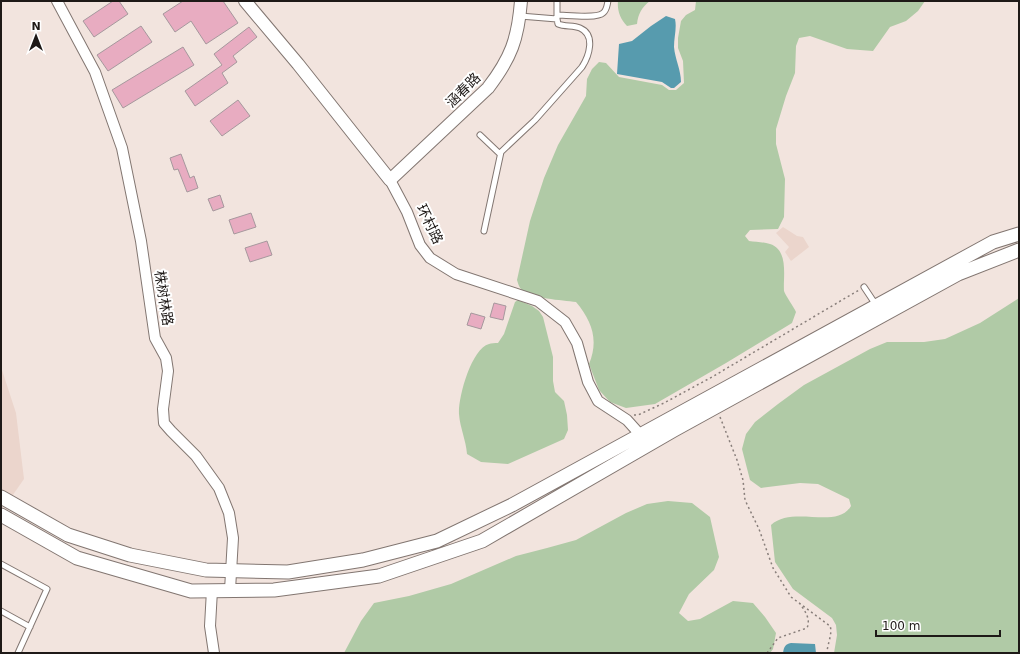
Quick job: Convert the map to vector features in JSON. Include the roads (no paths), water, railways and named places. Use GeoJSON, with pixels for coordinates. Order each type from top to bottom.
{"type":"FeatureCollection","features":[{"type":"Feature","properties":{"kind":"main road"},"geometry":{"type":"LineString","coordinates":[[1,515],[77,558],[191,591],[274,590],[379,576],[482,541],[643,441],[877,305],[993,242],[1019,234]]}},
{"type":"Feature","properties":{"kind":"main road"},"geometry":{"type":"LineString","coordinates":[[1,497],[68,535],[130,555],[206,570],[288,572],[363,560],[437,540],[512,505],[714,408],[958,274],[1019,250]]}},
{"type":"Feature","properties":{"kind":"street","name":"株树林路"},"geometry":{"type":"LineString","coordinates":[[57,1],[95,72],[122,148],[141,241],[155,338],[166,358],[168,371],[163,409],[164,422],[196,456],[219,488],[229,513],[234,538],[230,571],[230,590]]}},
{"type":"Feature","properties":{"kind":"street","name":"环村路"},"geometry":{"type":"LineString","coordinates":[[245,1],[298,64],[390,180],[407,212],[420,245],[430,258],[456,274],[538,301],[565,322],[577,343],[588,382],[598,401],[627,420],[643,441]]}},
{"type":"Feature","properties":{"kind":"street","name":"涵春路"},"geometry":{"type":"LineString","coordinates":[[390,180],[488,88],[500,73],[510,54],[516,37],[521,1]]}},
{"type":"Feature","properties":{"kind":"street"},"geometry":{"type":"LineString","coordinates":[[212,590],[210,626],[214,653]]}},
{"type":"Feature","properties":{"kind":"lane"},"geometry":{"type":"LineString","coordinates":[[484,231],[500,154],[504,148],[535,120],[582,67],[588,57],[590,45],[587,34],[580,28],[558,24],[557,1]]}},
{"type":"Feature","properties":{"kind":"lane"},"geometry":{"type":"LineString","coordinates":[[520,16],[597,16],[604,13],[608,1]]}},
{"type":"Feature","properties":{"kind":"lane"},"geometry":{"type":"LineString","coordinates":[[480,135],[500,154]]}},
{"type":"Feature","properties":{"kind":"lane"},"geometry":{"type":"LineString","coordinates":[[864,287],[877,305]]}},
{"type":"Feature","properties":{"kind":"lane"},"geometry":{"type":"LineString","coordinates":[[1,564],[47,589],[18,653]]}},
{"type":"Feature","properties":{"kind":"lane"},"geometry":{"type":"LineString","coordinates":[[1,612],[30,627]]}},
{"type":"Feature","properties":{"kind":"water"},"geometry":{"type":"Polygon","coordinates":[[[666,16],[675,19],[676,26],[674,47],[681,82],[674,88],[671,88],[662,82],[617,74],[619,44],[632,41],[666,16]]]}},
{"type":"Feature","properties":{"kind":"water"},"geometry":{"type":"Polygon","coordinates":[[[791,643],[815,644],[816,653],[783,653],[785,646],[791,643]]]}}]}
